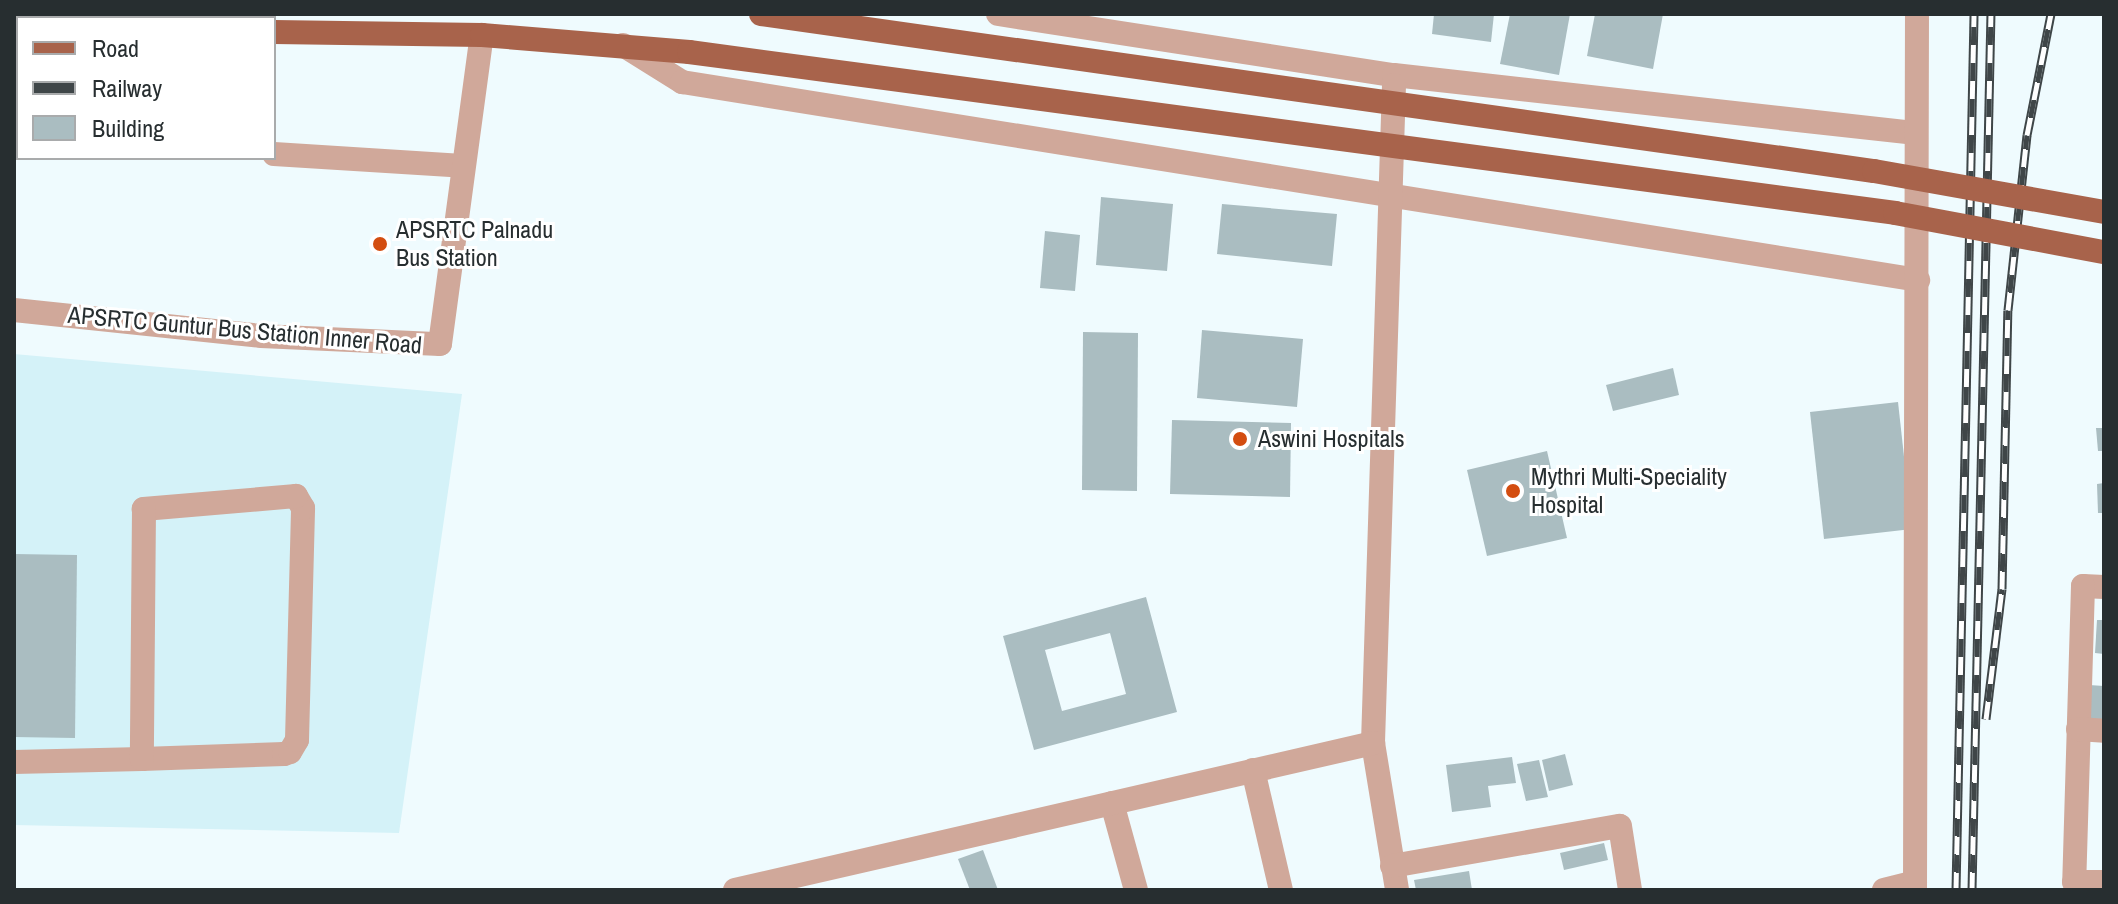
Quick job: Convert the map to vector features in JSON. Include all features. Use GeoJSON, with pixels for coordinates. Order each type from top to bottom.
{"type":"FeatureCollection","features":[{"type":"Feature","properties":{"kind":"main road"},"geometry":{"type":"LineString","coordinates":[[761,14],[1874,171],[2104,212]]}},
{"type":"Feature","properties":{"kind":"main road"},"geometry":{"type":"LineString","coordinates":[[276,32],[482,35],[689,52],[1895,213],[2104,252]]}},
{"type":"Feature","properties":{"kind":"street"},"geometry":{"type":"LineString","coordinates":[[998,14],[1034,17],[1394,75],[1914,133]]}},
{"type":"Feature","properties":{"kind":"street"},"geometry":{"type":"LineString","coordinates":[[1884,890],[1915,886],[1918,280],[1914,133],[1917,14]]}},
{"type":"Feature","properties":{"kind":"street","name":"APSRTC Guntur Bus Station Inner Road"},"geometry":{"type":"LineString","coordinates":[[14,310],[261,336],[440,344],[482,35]]}},
{"type":"Feature","properties":{"kind":"street"},"geometry":{"type":"LineString","coordinates":[[623,45],[682,82],[1394,200],[1918,280]]}},
{"type":"Feature","properties":{"kind":"street"},"geometry":{"type":"LineString","coordinates":[[1394,75],[1394,200],[1373,743],[1394,878],[1620,826],[1630,890]]}},
{"type":"Feature","properties":{"kind":"street"},"geometry":{"type":"LineString","coordinates":[[276,154],[463,166]]}},
{"type":"Feature","properties":{"kind":"street"},"geometry":{"type":"LineString","coordinates":[[14,762],[142,759],[284,754],[296,745],[303,508],[296,496],[144,509],[142,759]]}},
{"type":"Feature","properties":{"kind":"street"},"geometry":{"type":"LineString","coordinates":[[2104,587],[2083,586],[2074,886],[2104,882]]}},
{"type":"Feature","properties":{"kind":"street"},"geometry":{"type":"LineString","coordinates":[[2078,729],[2104,731]]}},
{"type":"Feature","properties":{"kind":"street"},"geometry":{"type":"LineString","coordinates":[[739,890],[1373,743]]}},
{"type":"Feature","properties":{"kind":"street"},"geometry":{"type":"LineString","coordinates":[[1253,770],[1281,890]]}},
{"type":"Feature","properties":{"kind":"street"},"geometry":{"type":"LineString","coordinates":[[1112,803],[1136,890]]}},
{"type":"Feature","properties":{"kind":"shaded area"},"geometry":{"type":"Polygon","coordinates":[[[14,354],[462,394],[399,833],[14,825],[14,354]]]}},
{"type":"Feature","properties":{"kind":"building"},"geometry":{"type":"Polygon","coordinates":[[[1434,14],[1494,14],[1491,42],[1432,34],[1434,14]]]}},
{"type":"Feature","properties":{"kind":"building"},"geometry":{"type":"Polygon","coordinates":[[[1510,14],[1570,14],[1559,75],[1500,64],[1510,14]]]}},
{"type":"Feature","properties":{"kind":"building"},"geometry":{"type":"Polygon","coordinates":[[[1595,14],[1663,14],[1653,69],[1587,56],[1595,14]]]}},
{"type":"Feature","properties":{"kind":"building"},"geometry":{"type":"Polygon","coordinates":[[[1101,197],[1173,204],[1167,271],[1096,265],[1101,197]]]}},
{"type":"Feature","properties":{"kind":"building"},"geometry":{"type":"Polygon","coordinates":[[[1222,204],[1337,214],[1332,266],[1217,254],[1222,204]]]}},
{"type":"Feature","properties":{"kind":"building"},"geometry":{"type":"Polygon","coordinates":[[[1045,231],[1080,235],[1075,291],[1040,288],[1045,231]]]}},
{"type":"Feature","properties":{"kind":"building"},"geometry":{"type":"Polygon","coordinates":[[[1202,330],[1303,339],[1297,407],[1197,398],[1202,330]]]}},
{"type":"Feature","properties":{"kind":"building"},"geometry":{"type":"Polygon","coordinates":[[[1083,332],[1138,333],[1137,491],[1082,490],[1083,332]]]}},
{"type":"Feature","properties":{"kind":"building"},"geometry":{"type":"Polygon","coordinates":[[[1673,368],[1679,395],[1613,411],[1606,385],[1673,368]]]}},
{"type":"Feature","properties":{"kind":"building"},"geometry":{"type":"Polygon","coordinates":[[[1898,402],[1912,529],[1824,539],[1810,412],[1898,402]]]}},
{"type":"Feature","properties":{"kind":"building"},"geometry":{"type":"Polygon","coordinates":[[[1172,420],[1291,423],[1290,497],[1170,494],[1172,420]]]}},
{"type":"Feature","properties":{"kind":"building"},"geometry":{"type":"Polygon","coordinates":[[[2096,428],[2104,428],[2104,451],[2098,451],[2096,428]]]}},
{"type":"Feature","properties":{"kind":"building"},"geometry":{"type":"Polygon","coordinates":[[[1547,451],[1567,538],[1487,556],[1467,470],[1547,451]]]}},
{"type":"Feature","properties":{"kind":"building"},"geometry":{"type":"Polygon","coordinates":[[[2104,483],[2104,513],[2098,513],[2097,484],[2104,483]]]}},
{"type":"Feature","properties":{"kind":"building"},"geometry":{"type":"Polygon","coordinates":[[[14,554],[77,555],[75,738],[14,737],[14,554]]]}},
{"type":"Feature","properties":{"kind":"building"},"geometry":{"type":"Polygon","coordinates":[[[1146,597],[1177,712],[1034,750],[1003,636],[1146,597]],[[1110,633],[1045,650],[1062,711],[1126,694],[1110,633]]]}},
{"type":"Feature","properties":{"kind":"building"},"geometry":{"type":"Polygon","coordinates":[[[2097,620],[2104,620],[2104,654],[2095,653],[2097,620]]]}},
{"type":"Feature","properties":{"kind":"building"},"geometry":{"type":"Polygon","coordinates":[[[2089,685],[2104,686],[2104,720],[2087,719],[2089,685]]]}},
{"type":"Feature","properties":{"kind":"building"},"geometry":{"type":"Polygon","coordinates":[[[1565,754],[1573,785],[1549,791],[1542,760],[1565,754]]]}},
{"type":"Feature","properties":{"kind":"building"},"geometry":{"type":"Polygon","coordinates":[[[1512,757],[1516,783],[1488,786],[1491,807],[1452,812],[1446,765],[1512,757]]]}},
{"type":"Feature","properties":{"kind":"building"},"geometry":{"type":"Polygon","coordinates":[[[1539,760],[1548,797],[1526,801],[1517,764],[1539,760]]]}},
{"type":"Feature","properties":{"kind":"building"},"geometry":{"type":"Polygon","coordinates":[[[1604,843],[1608,860],[1564,870],[1560,853],[1604,843]]]}},
{"type":"Feature","properties":{"kind":"building"},"geometry":{"type":"Polygon","coordinates":[[[983,850],[998,890],[970,890],[958,859],[983,850]]]}},
{"type":"Feature","properties":{"kind":"building"},"geometry":{"type":"Polygon","coordinates":[[[1469,871],[1472,890],[1416,890],[1414,880],[1469,871]]]}},
{"type":"Feature","properties":{"kind":"railway"},"geometry":{"type":"LineString","coordinates":[[1956,890],[1974,14]]}},
{"type":"Feature","properties":{"kind":"railway"},"geometry":{"type":"LineString","coordinates":[[1972,890],[1991,14]]}},
{"type":"Feature","properties":{"kind":"railway"},"geometry":{"type":"LineString","coordinates":[[1986,719],[2002,589],[2008,310],[2027,135],[2051,14]]}},
{"type":"Feature","properties":{"kind":"place","name":"APSRTC Palnadu Bus Station"},"geometry":{"type":"Point","coordinates":[380,244]}},
{"type":"Feature","properties":{"kind":"place","name":"Aswini Hospitals"},"geometry":{"type":"Point","coordinates":[1240,439]}},
{"type":"Feature","properties":{"kind":"place","name":"Mythri Multi-Speciality Hospital"},"geometry":{"type":"Point","coordinates":[1513,491]}}]}
